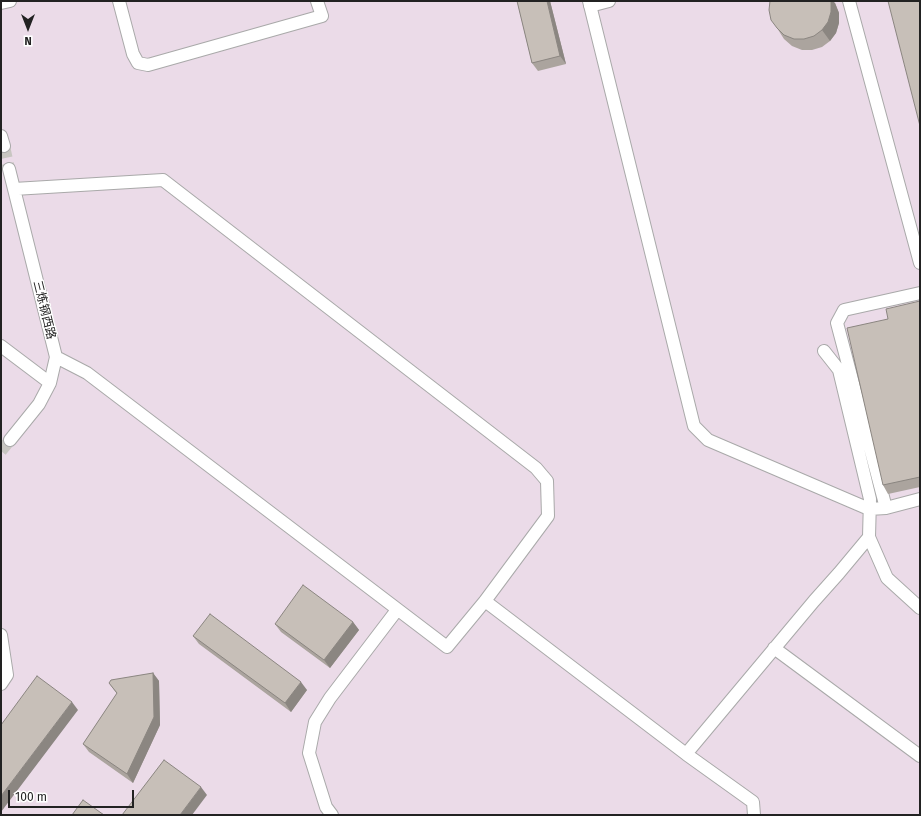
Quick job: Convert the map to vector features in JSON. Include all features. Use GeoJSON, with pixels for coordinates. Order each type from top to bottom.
{"type":"FeatureCollection","features":[{"type":"Feature","properties":{"kind":"lane"},"geometry":{"type":"LineString","coordinates":[[1,3],[10,1]]}},
{"type":"Feature","properties":{"kind":"lane"},"geometry":{"type":"LineString","coordinates":[[119,1],[133,54],[138,63],[148,64],[322,16],[317,1]]}},
{"type":"Feature","properties":{"kind":"lane"},"geometry":{"type":"LineString","coordinates":[[609,1],[589,4],[694,426],[708,440],[869,509],[886,508],[920,499]]}},
{"type":"Feature","properties":{"kind":"lane"},"geometry":{"type":"LineString","coordinates":[[849,1],[920,263]]}},
{"type":"Feature","properties":{"kind":"lane","name":"三炼钢西路"},"geometry":{"type":"LineString","coordinates":[[9,169],[56,357],[50,383],[39,404],[10,440]]}},
{"type":"Feature","properties":{"kind":"lane"},"geometry":{"type":"LineString","coordinates":[[14,189],[163,180],[536,468],[547,481],[548,516],[485,601],[447,647],[87,373],[56,357]]}},
{"type":"Feature","properties":{"kind":"lane"},"geometry":{"type":"LineString","coordinates":[[886,508],[837,323],[844,310],[920,293]]}},
{"type":"Feature","properties":{"kind":"lane"},"geometry":{"type":"LineString","coordinates":[[1,346],[50,383]]}},
{"type":"Feature","properties":{"kind":"lane"},"geometry":{"type":"LineString","coordinates":[[824,351],[839,370],[870,499],[869,537],[887,578],[920,608]]}},
{"type":"Feature","properties":{"kind":"lane"},"geometry":{"type":"LineString","coordinates":[[686,754],[869,537]]}},
{"type":"Feature","properties":{"kind":"lane"},"geometry":{"type":"LineString","coordinates":[[485,601],[686,754],[753,802],[754,815]]}},
{"type":"Feature","properties":{"kind":"lane"},"geometry":{"type":"LineString","coordinates":[[332,815],[326,807],[309,753],[315,722],[330,698],[397,610]]}},
{"type":"Feature","properties":{"kind":"lane"},"geometry":{"type":"LineString","coordinates":[[1,634],[7,675],[1,684]]}},
{"type":"Feature","properties":{"kind":"lane"},"geometry":{"type":"LineString","coordinates":[[774,648],[920,756]]}},
{"type":"Feature","properties":{"kind":"shaded area"},"geometry":{"type":"Polygon","coordinates":[[[1,1],[920,1],[920,815],[1,815],[1,1]]]}},
{"type":"Feature","properties":{"kind":"building"},"geometry":{"type":"Polygon","coordinates":[[[517,1],[547,1],[560,56],[532,63],[517,1]]]}},
{"type":"Feature","properties":{"kind":"building"},"geometry":{"type":"Polygon","coordinates":[[[770,1],[831,1],[831,12],[828,22],[822,30],[814,36],[804,39],[794,39],[784,35],[771,20],[769,10],[770,1]]]}},
{"type":"Feature","properties":{"kind":"building"},"geometry":{"type":"Polygon","coordinates":[[[888,1],[920,1],[920,126],[888,1]]]}},
{"type":"Feature","properties":{"kind":"building"},"geometry":{"type":"Polygon","coordinates":[[[920,301],[920,477],[883,485],[847,328],[888,319],[886,309],[920,301]]]}},
{"type":"Feature","properties":{"kind":"building"},"geometry":{"type":"Polygon","coordinates":[[[303,585],[353,622],[324,660],[275,624],[303,585]]]}},
{"type":"Feature","properties":{"kind":"building"},"geometry":{"type":"Polygon","coordinates":[[[210,614],[301,682],[285,703],[193,636],[210,614]]]}},
{"type":"Feature","properties":{"kind":"building"},"geometry":{"type":"Polygon","coordinates":[[[153,673],[154,717],[127,774],[83,744],[117,693],[109,683],[111,680],[153,673]]]}},
{"type":"Feature","properties":{"kind":"building"},"geometry":{"type":"Polygon","coordinates":[[[37,676],[72,702],[1,796],[1,725],[37,676]]]}},
{"type":"Feature","properties":{"kind":"building"},"geometry":{"type":"Polygon","coordinates":[[[164,760],[201,787],[180,815],[122,815],[164,760]]]}},
{"type":"Feature","properties":{"kind":"building"},"geometry":{"type":"Polygon","coordinates":[[[83,800],[104,815],[72,815],[83,800]]]}},
{"type":"Feature","properties":{"kind":"tunnel"},"geometry":{"type":"LineString","coordinates":[[4,146],[9,169]]}},
{"type":"Feature","properties":{"kind":"tunnel"},"geometry":{"type":"LineString","coordinates":[[1,451],[10,440]]}}]}
